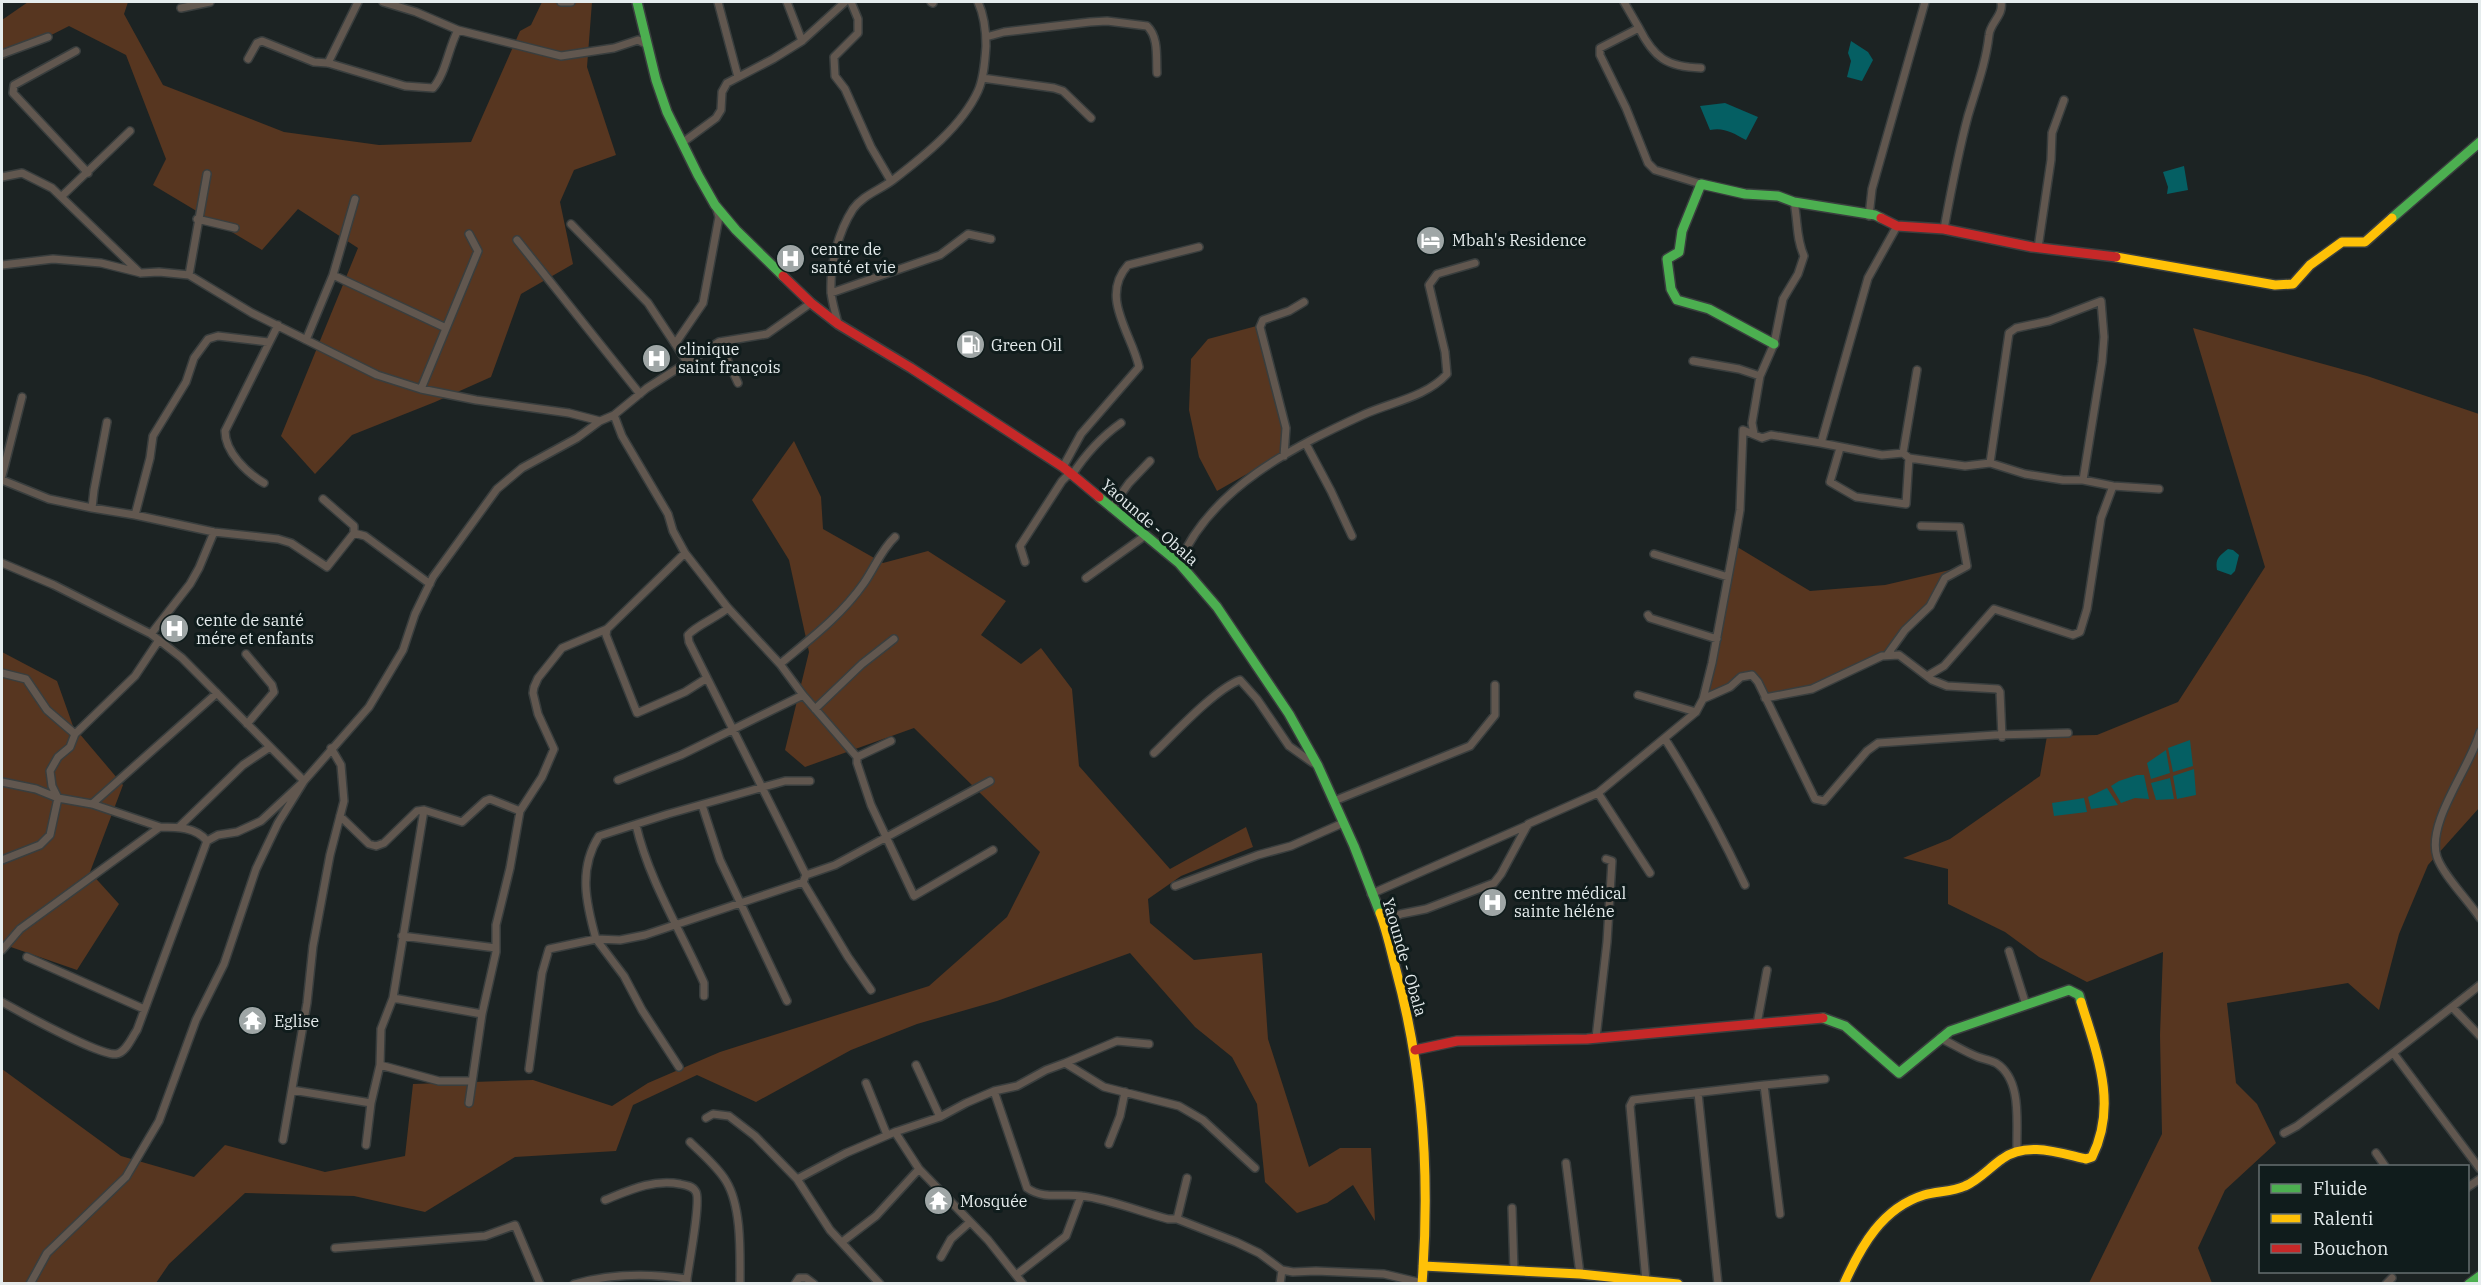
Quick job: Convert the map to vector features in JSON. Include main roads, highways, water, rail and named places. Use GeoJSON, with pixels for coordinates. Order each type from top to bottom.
{"type":"FeatureCollection","features":[{"type":"Feature","properties":{"kind":"main road","name":"Yaounde - Obala"},"geometry":{"type":"LineString","coordinates":[[637,2],[661,96],[682,143],[716,205],[736,230],[811,303],[838,324],[911,368],[1063,467],[1179,562],[1217,608],[1289,714],[1318,766],[1343,823],[1383,922],[1403,995],[1415,1050],[1424,1130],[1426,1175],[1422,1283]]}},
{"type":"Feature","properties":{"kind":"main road"},"geometry":{"type":"LineString","coordinates":[[1774,344],[1709,309],[1677,300],[1671,289],[1667,259],[1679,252],[1682,231],[1701,184],[1746,194],[1778,196],[1794,202],[1875,216],[1897,226],[1944,229],[2038,248],[2127,258],[2275,285],[2293,284],[2310,265],[2342,242],[2365,242],[2480,142]]}},
{"type":"Feature","properties":{"kind":"main road"},"geometry":{"type":"LineString","coordinates":[[1415,1050],[1457,1041],[1596,1038],[1816,1018],[1835,1020],[1852,1030],[1899,1073],[1940,1038],[1968,1024],[2069,990],[2079,994],[2101,1070],[2103,1130],[2092,1157],[2086,1159],[2043,1151],[2017,1150],[2008,1154],[1973,1183],[1954,1191],[1927,1195],[1902,1203],[1880,1221],[1864,1245],[1844,1284]]}},
{"type":"Feature","properties":{"kind":"main road"},"geometry":{"type":"LineString","coordinates":[[1423,1266],[1580,1275],[1678,1284]]}},
{"type":"Feature","properties":{"kind":"main road"},"geometry":{"type":"LineString","coordinates":[[2469,1284],[2479,1276]]}},
{"type":"Feature","properties":{"kind":"water"},"geometry":{"type":"Polygon","coordinates":[[[1851,41],[1868,52],[1873,60],[1862,81],[1847,77],[1851,61],[1848,53],[1851,41]]]}},
{"type":"Feature","properties":{"kind":"water"},"geometry":{"type":"Polygon","coordinates":[[[1725,103],[1758,117],[1746,140],[1724,130],[1710,130],[1700,106],[1725,103]]]}},
{"type":"Feature","properties":{"kind":"water"},"geometry":{"type":"Polygon","coordinates":[[[2184,166],[2188,190],[2167,194],[2168,187],[2163,172],[2184,166]]]}},
{"type":"Feature","properties":{"kind":"water"},"geometry":{"type":"Polygon","coordinates":[[[2228,549],[2239,555],[2235,571],[2231,575],[2217,570],[2218,558],[2228,549]]]}},
{"type":"Feature","properties":{"kind":"water"},"geometry":{"type":"Polygon","coordinates":[[[2190,740],[2193,766],[2173,772],[2168,748],[2190,740]]]}},
{"type":"Feature","properties":{"kind":"water"},"geometry":{"type":"Polygon","coordinates":[[[2166,750],[2170,773],[2151,779],[2147,763],[2166,750]]]}},
{"type":"Feature","properties":{"kind":"water"},"geometry":{"type":"Polygon","coordinates":[[[2194,769],[2196,795],[2177,799],[2173,776],[2194,769]]]}},
{"type":"Feature","properties":{"kind":"water"},"geometry":{"type":"Polygon","coordinates":[[[2137,775],[2144,775],[2149,799],[2135,798],[2121,803],[2111,786],[2137,775]]]}},
{"type":"Feature","properties":{"kind":"water"},"geometry":{"type":"Polygon","coordinates":[[[2170,778],[2174,799],[2156,800],[2151,783],[2170,778]]]}},
{"type":"Feature","properties":{"kind":"water"},"geometry":{"type":"Polygon","coordinates":[[[2107,788],[2118,805],[2091,809],[2088,797],[2107,788]]]}},
{"type":"Feature","properties":{"kind":"water"},"geometry":{"type":"Polygon","coordinates":[[[2084,798],[2087,812],[2054,816],[2052,803],[2084,798]]]}},
{"type":"Feature","properties":{"kind":"place","name":"Mbah's Residence"},"geometry":{"type":"Point","coordinates":[1431,240]}},
{"type":"Feature","properties":{"kind":"place","name":"centre de santé et vie"},"geometry":{"type":"Point","coordinates":[790,258]}},
{"type":"Feature","properties":{"kind":"place","name":"Green Oil"},"geometry":{"type":"Point","coordinates":[970,345]}},
{"type":"Feature","properties":{"kind":"place","name":"clinique saint françois"},"geometry":{"type":"Point","coordinates":[657,358]}},
{"type":"Feature","properties":{"kind":"place","name":"cente de santé mére et enfants"},"geometry":{"type":"Point","coordinates":[175,629]}},
{"type":"Feature","properties":{"kind":"place","name":"centre médical sainte héléne"},"geometry":{"type":"Point","coordinates":[1493,902]}},
{"type":"Feature","properties":{"kind":"place","name":"Eglise"},"geometry":{"type":"Point","coordinates":[253,1021]}},
{"type":"Feature","properties":{"kind":"place","name":"Mosquée"},"geometry":{"type":"Point","coordinates":[939,1201]}}]}
